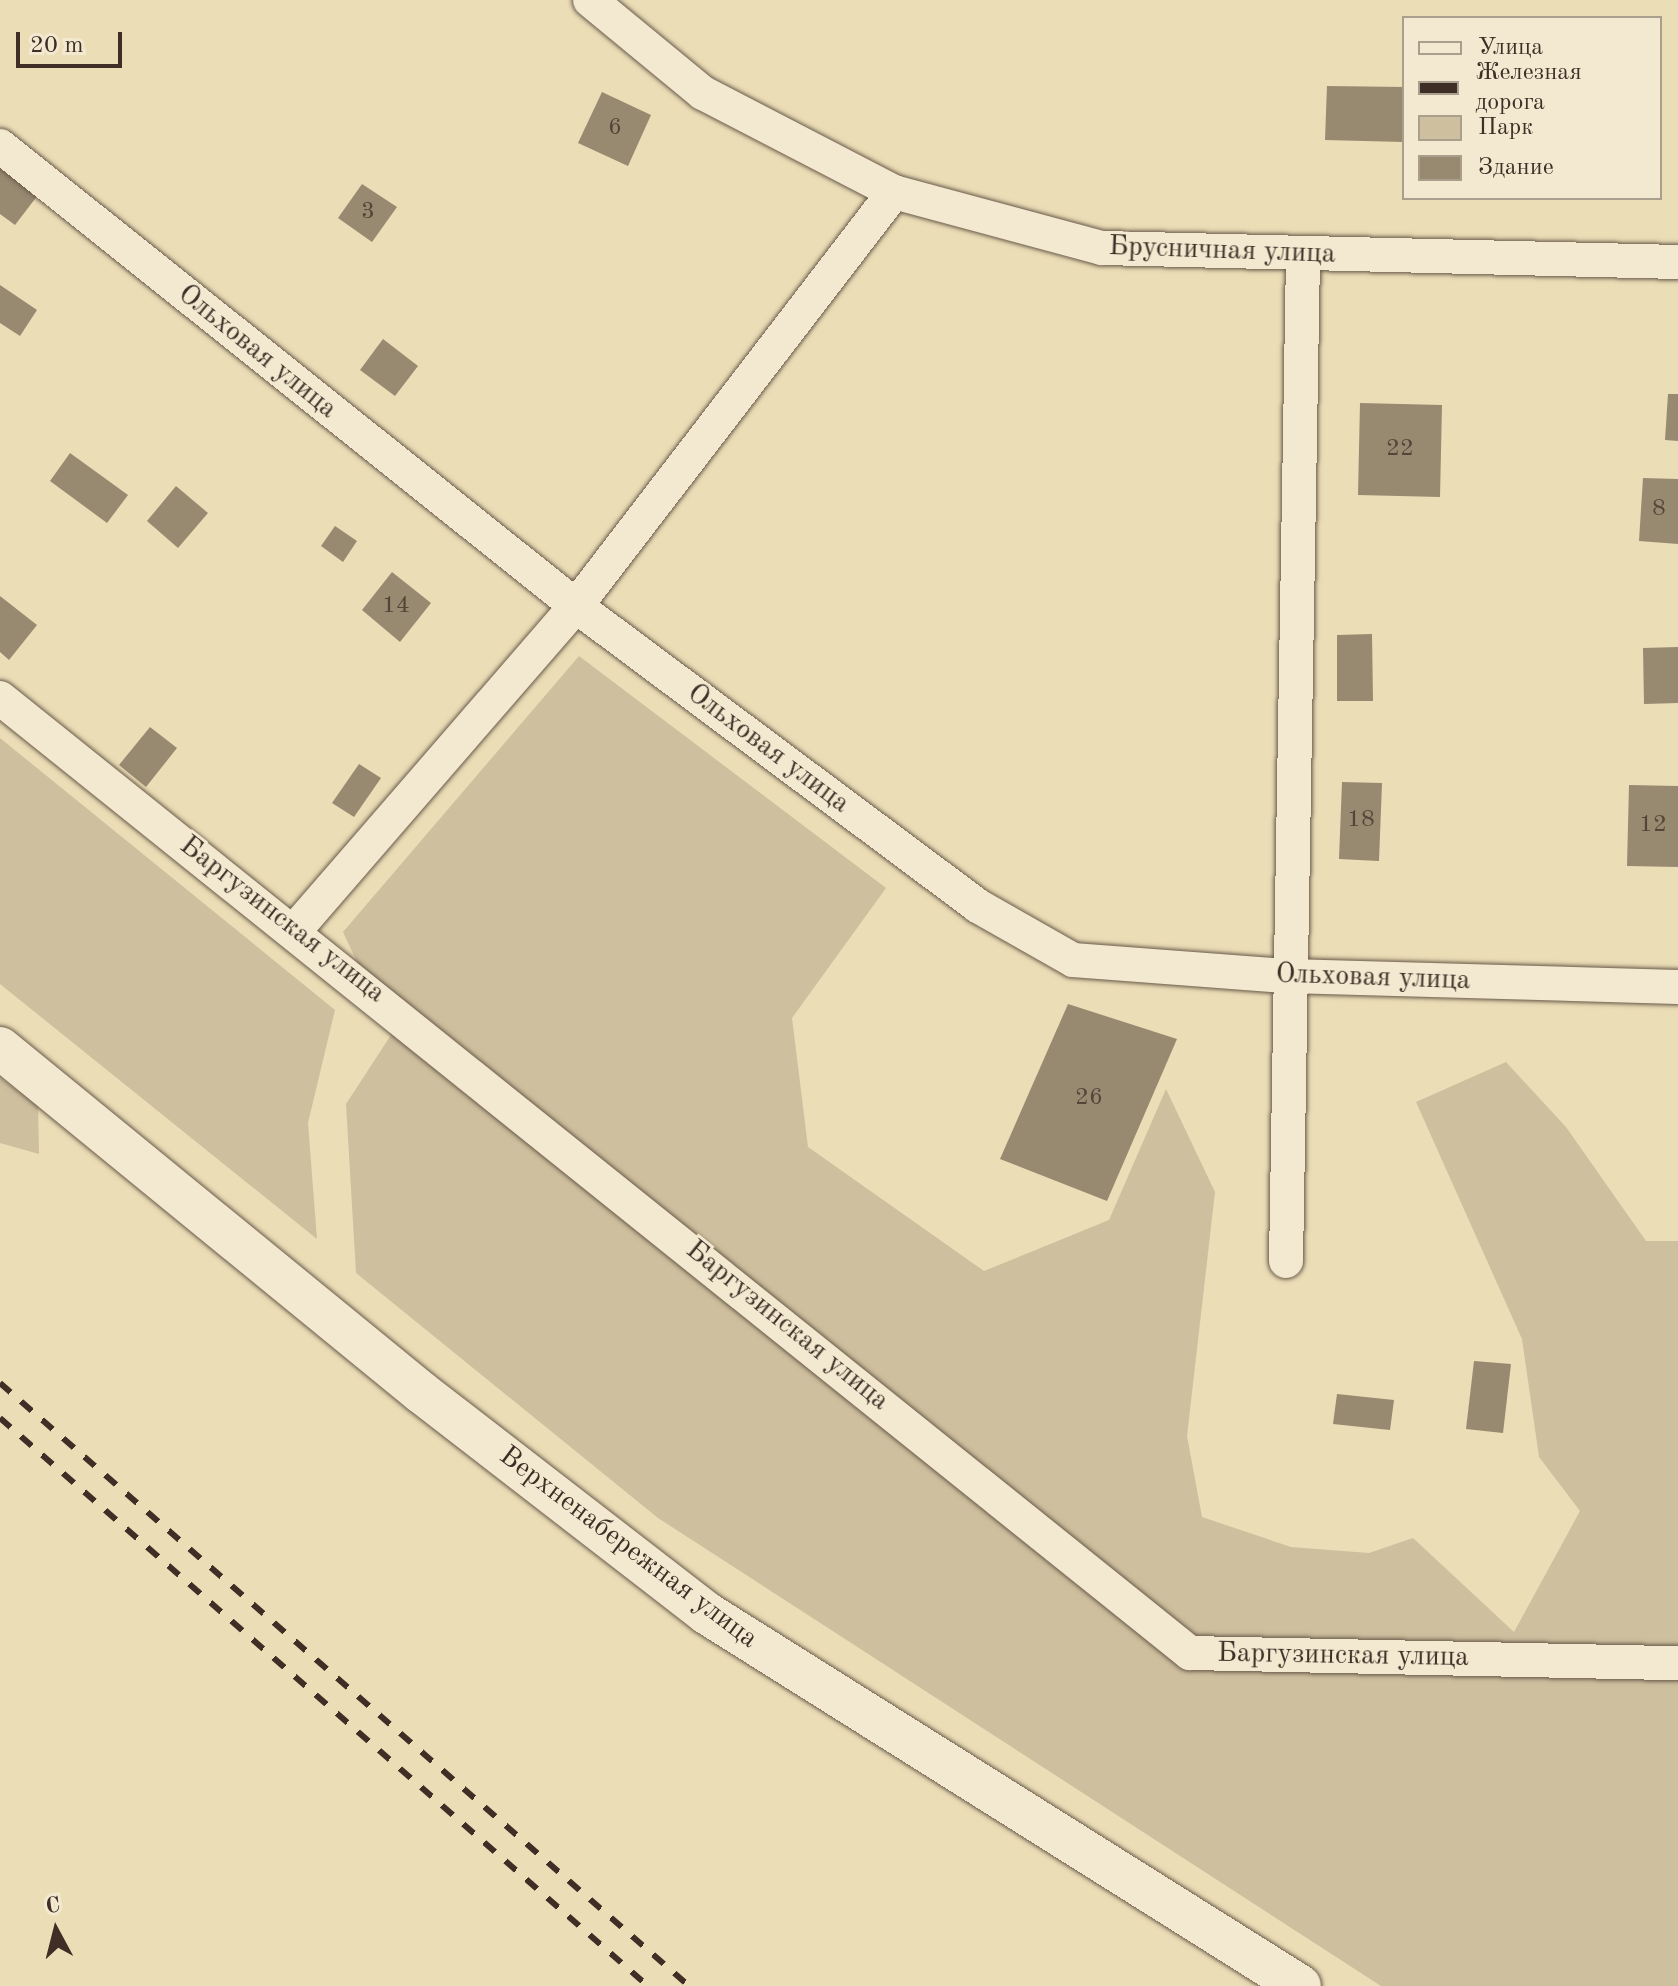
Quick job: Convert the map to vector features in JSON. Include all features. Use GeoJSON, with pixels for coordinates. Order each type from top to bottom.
{"type":"FeatureCollection","features":[{"type":"Feature","properties":{"kind":"street","name":"Брусничная улица"},"geometry":{"type":"LineString","coordinates":[[590,0],[703,93],[894,192],[1102,248],[1303,256],[1678,262]]}},
{"type":"Feature","properties":{"kind":"street","name":"Ольховая улица"},"geometry":{"type":"LineString","coordinates":[[0,146],[576,606],[978,906],[1073,960],[1288,976],[1678,987]]}},
{"type":"Feature","properties":{"kind":"street"},"geometry":{"type":"LineString","coordinates":[[296,929],[576,606],[894,192]]}},
{"type":"Feature","properties":{"kind":"street"},"geometry":{"type":"LineString","coordinates":[[1286,1261],[1288,976],[1303,256]]}},
{"type":"Feature","properties":{"kind":"street","name":"Баргузинская улица"},"geometry":{"type":"LineString","coordinates":[[0,698],[296,929],[1190,1653],[1678,1663]]}},
{"type":"Feature","properties":{"kind":"street","name":"Верхненабережная улица"},"geometry":{"type":"LineString","coordinates":[[0,1048],[422,1393],[708,1614],[1300,1986]]}},
{"type":"Feature","properties":{"kind":"green space"},"geometry":{"type":"Polygon","coordinates":[[[579,656],[886,888],[792,1018],[808,1147],[984,1271],[1109,1220],[1166,1089],[1215,1192],[1187,1436],[1202,1517],[1291,1547],[1369,1553],[1413,1538],[1514,1632],[1580,1511],[1539,1457],[1522,1339],[1416,1102],[1506,1062],[1566,1127],[1646,1241],[1678,1241],[1678,1986],[1381,1986],[658,1518],[356,1273],[346,1104],[391,1035],[343,932],[579,656]]]}},
{"type":"Feature","properties":{"kind":"green space"},"geometry":{"type":"Polygon","coordinates":[[[0,738],[335,1010],[308,1123],[317,1239],[0,984],[0,738]]]}},
{"type":"Feature","properties":{"kind":"green space"},"geometry":{"type":"Polygon","coordinates":[[[0,1078],[38,1105],[39,1154],[0,1143],[0,1078]]]}},
{"type":"Feature","properties":{"kind":"building"},"geometry":{"type":"Polygon","coordinates":[[[1327,86],[1402,87],[1402,142],[1325,140],[1327,86]]]}},
{"type":"Feature","properties":{"kind":"building"},"geometry":{"type":"Polygon","coordinates":[[[602,92],[651,115],[628,166],[578,143],[602,92]]]}},
{"type":"Feature","properties":{"kind":"building"},"geometry":{"type":"Polygon","coordinates":[[[0,165],[38,195],[15,225],[0,214],[0,165]]]}},
{"type":"Feature","properties":{"kind":"building"},"geometry":{"type":"Polygon","coordinates":[[[362,184],[397,207],[372,242],[338,218],[362,184]]]}},
{"type":"Feature","properties":{"kind":"building"},"geometry":{"type":"Polygon","coordinates":[[[0,285],[37,310],[20,336],[0,323],[0,285]]]}},
{"type":"Feature","properties":{"kind":"building"},"geometry":{"type":"Polygon","coordinates":[[[383,339],[418,366],[395,396],[360,370],[383,339]]]}},
{"type":"Feature","properties":{"kind":"building"},"geometry":{"type":"Polygon","coordinates":[[[1668,394],[1678,394],[1678,441],[1665,440],[1668,394]]]}},
{"type":"Feature","properties":{"kind":"building"},"geometry":{"type":"Polygon","coordinates":[[[1360,403],[1442,405],[1440,497],[1358,495],[1360,403]]]}},
{"type":"Feature","properties":{"kind":"building"},"geometry":{"type":"Polygon","coordinates":[[[70,453],[128,495],[107,523],[50,481],[70,453]]]}},
{"type":"Feature","properties":{"kind":"building"},"geometry":{"type":"Polygon","coordinates":[[[1643,478],[1678,479],[1678,544],[1639,541],[1643,478]]]}},
{"type":"Feature","properties":{"kind":"building"},"geometry":{"type":"Polygon","coordinates":[[[176,486],[208,513],[178,548],[147,521],[176,486]]]}},
{"type":"Feature","properties":{"kind":"building"},"geometry":{"type":"Polygon","coordinates":[[[335,526],[357,541],[343,562],[321,546],[335,526]]]}},
{"type":"Feature","properties":{"kind":"building"},"geometry":{"type":"Polygon","coordinates":[[[392,572],[431,603],[400,642],[362,610],[392,572]]]}},
{"type":"Feature","properties":{"kind":"building"},"geometry":{"type":"Polygon","coordinates":[[[0,596],[37,625],[9,660],[0,652],[0,596]]]}},
{"type":"Feature","properties":{"kind":"building"},"geometry":{"type":"Polygon","coordinates":[[[1372,634],[1373,701],[1337,701],[1337,635],[1372,634]]]}},
{"type":"Feature","properties":{"kind":"building"},"geometry":{"type":"Polygon","coordinates":[[[1678,647],[1678,703],[1644,704],[1643,648],[1678,647]]]}},
{"type":"Feature","properties":{"kind":"building"},"geometry":{"type":"Polygon","coordinates":[[[150,727],[177,748],[146,787],[119,765],[150,727]]]}},
{"type":"Feature","properties":{"kind":"building"},"geometry":{"type":"Polygon","coordinates":[[[359,764],[381,778],[354,817],[332,803],[359,764]]]}},
{"type":"Feature","properties":{"kind":"building"},"geometry":{"type":"Polygon","coordinates":[[[1342,782],[1382,783],[1379,861],[1339,859],[1342,782]]]}},
{"type":"Feature","properties":{"kind":"building"},"geometry":{"type":"Polygon","coordinates":[[[1629,785],[1678,786],[1678,867],[1627,866],[1629,785]]]}},
{"type":"Feature","properties":{"kind":"building"},"geometry":{"type":"Polygon","coordinates":[[[1068,1004],[1177,1039],[1107,1201],[1000,1159],[1068,1004]]]}},
{"type":"Feature","properties":{"kind":"building"},"geometry":{"type":"Polygon","coordinates":[[[1474,1361],[1511,1364],[1503,1433],[1466,1429],[1474,1361]]]}},
{"type":"Feature","properties":{"kind":"building"},"geometry":{"type":"Polygon","coordinates":[[[1337,1394],[1394,1400],[1390,1430],[1333,1424],[1337,1394]]]}},
{"type":"Feature","properties":{"kind":"railway"},"geometry":{"type":"LineString","coordinates":[[0,1383],[689,1986]]}},
{"type":"Feature","properties":{"kind":"railway"},"geometry":{"type":"LineString","coordinates":[[0,1418],[648,1986]]}}]}
